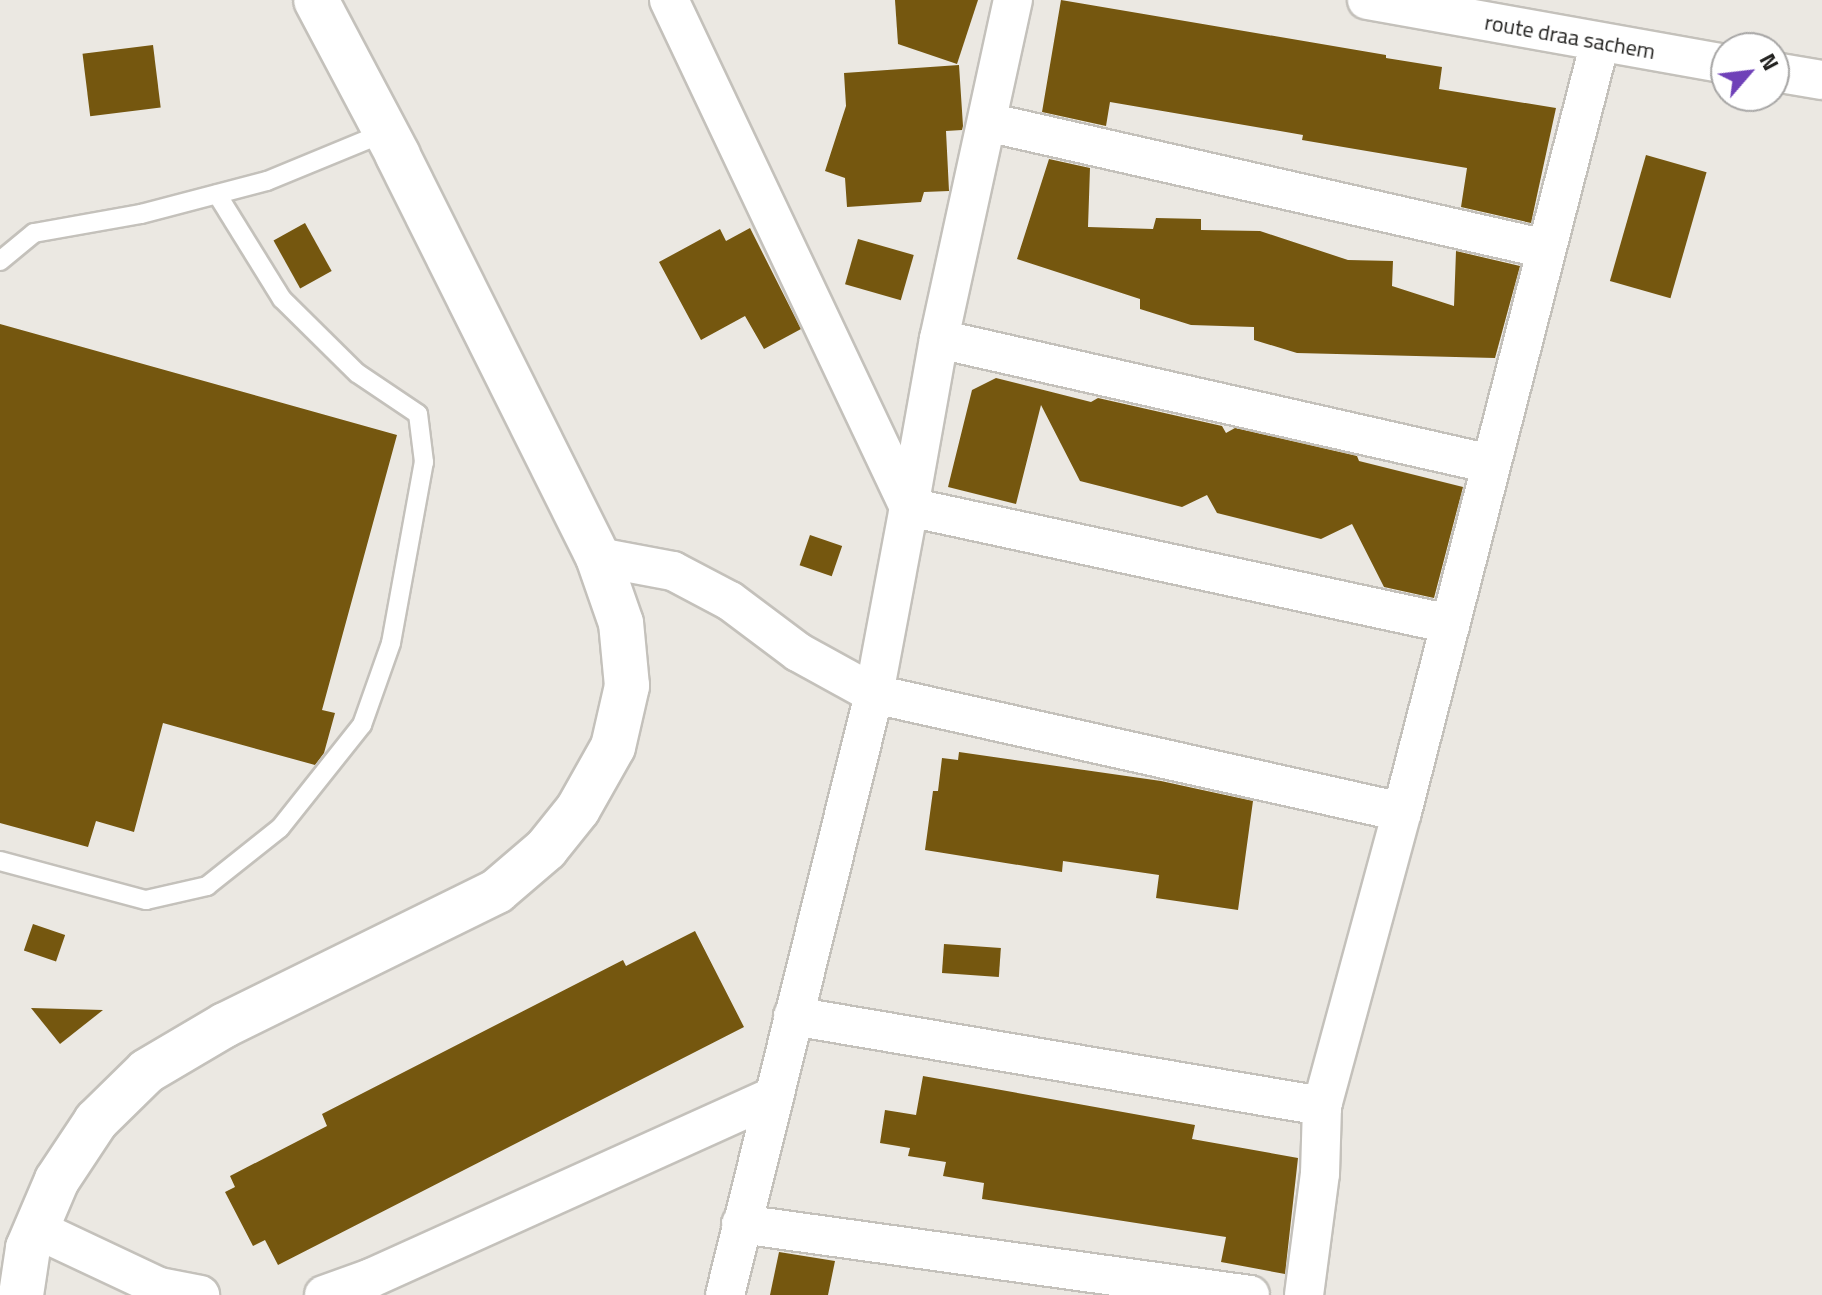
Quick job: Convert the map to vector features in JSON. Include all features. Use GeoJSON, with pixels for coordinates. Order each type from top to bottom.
{"type":"FeatureCollection","features":[{"type":"Feature","properties":{"kind":"main road"},"geometry":{"type":"LineString","coordinates":[[21,1295],[28,1248],[57,1180],[96,1121],[147,1071],[225,1025],[497,891],[546,849],[578,809],[613,747],[627,686],[621,623],[598,557],[386,132],[316,0]]}},
{"type":"Feature","properties":{"kind":"street"},"geometry":{"type":"LineString","coordinates":[[669,0],[909,507]]}},
{"type":"Feature","properties":{"kind":"street"},"geometry":{"type":"LineString","coordinates":[[725,1295],[874,694],[939,339],[1013,0]]}},
{"type":"Feature","properties":{"kind":"street","name":"route draa sachem"},"geometry":{"type":"LineString","coordinates":[[1367,0],[1710,61]]}},
{"type":"Feature","properties":{"kind":"street"},"geometry":{"type":"LineString","coordinates":[[1304,1295],[1320,1174],[1322,1106],[1402,812],[1600,42]]}},
{"type":"Feature","properties":{"kind":"street"},"geometry":{"type":"LineString","coordinates":[[1790,75],[1822,80]]}},
{"type":"Feature","properties":{"kind":"street"},"geometry":{"type":"LineString","coordinates":[[987,122],[1546,249]]}},
{"type":"Feature","properties":{"kind":"street"},"geometry":{"type":"LineString","coordinates":[[939,339],[1491,464]]}},
{"type":"Feature","properties":{"kind":"street"},"geometry":{"type":"LineString","coordinates":[[909,507],[1450,624]]}},
{"type":"Feature","properties":{"kind":"street"},"geometry":{"type":"LineString","coordinates":[[598,557],[673,571],[730,601],[798,652],[874,694],[1402,812]]}},
{"type":"Feature","properties":{"kind":"street"},"geometry":{"type":"LineString","coordinates":[[793,1016],[1322,1106]]}},
{"type":"Feature","properties":{"kind":"street"},"geometry":{"type":"LineString","coordinates":[[324,1295],[371,1278],[774,1096]]}},
{"type":"Feature","properties":{"kind":"street"},"geometry":{"type":"LineString","coordinates":[[741,1224],[1250,1295]]}},
{"type":"Feature","properties":{"kind":"street"},"geometry":{"type":"LineString","coordinates":[[36,1229],[157,1291],[200,1295]]}},
{"type":"Feature","properties":{"kind":"lane"},"geometry":{"type":"LineString","coordinates":[[0,261],[34,233],[141,214],[267,181],[386,132]]}},
{"type":"Feature","properties":{"kind":"lane"},"geometry":{"type":"LineString","coordinates":[[0,861],[146,900],[207,886],[280,828],[362,725],[391,643],[424,462],[418,414],[357,373],[282,299],[217,194]]}},
{"type":"Feature","properties":{"kind":"building"},"geometry":{"type":"Polygon","coordinates":[[[895,0],[978,0],[957,64],[898,44],[895,0]]]}},
{"type":"Feature","properties":{"kind":"building"},"geometry":{"type":"Polygon","coordinates":[[[1061,0],[1442,67],[1439,89],[1556,108],[1531,223],[1461,207],[1467,168],[1302,140],[1303,135],[1110,102],[1106,126],[1042,112],[1061,0]]]}},
{"type":"Feature","properties":{"kind":"building"},"geometry":{"type":"Polygon","coordinates":[[[153,45],[161,108],[90,116],[83,54],[153,45]]]}},
{"type":"Feature","properties":{"kind":"building"},"geometry":{"type":"Polygon","coordinates":[[[959,65],[963,126],[962,130],[946,131],[949,191],[924,192],[921,202],[847,207],[845,178],[825,171],[846,106],[844,73],[959,65]]]}},
{"type":"Feature","properties":{"kind":"building"},"geometry":{"type":"Polygon","coordinates":[[[1646,155],[1707,172],[1670,298],[1610,281],[1646,155]]]}},
{"type":"Feature","properties":{"kind":"building"},"geometry":{"type":"Polygon","coordinates":[[[1049,159],[1090,168],[1088,227],[1153,229],[1156,218],[1201,219],[1201,230],[1260,231],[1348,260],[1393,261],[1392,286],[1454,306],[1456,251],[1520,266],[1495,358],[1297,353],[1254,340],[1254,327],[1191,325],[1140,309],[1140,299],[1017,259],[1049,159]]]}},
{"type":"Feature","properties":{"kind":"building"},"geometry":{"type":"Polygon","coordinates":[[[305,223],[332,271],[300,289],[274,240],[305,223]]]}},
{"type":"Feature","properties":{"kind":"building"},"geometry":{"type":"Polygon","coordinates":[[[750,228],[801,329],[764,349],[745,316],[701,340],[659,262],[720,229],[726,241],[750,228]]]}},
{"type":"Feature","properties":{"kind":"building"},"geometry":{"type":"Polygon","coordinates":[[[858,239],[914,255],[901,300],[845,284],[858,239]]]}},
{"type":"Feature","properties":{"kind":"building"},"geometry":{"type":"Polygon","coordinates":[[[0,324],[397,435],[322,710],[335,713],[324,753],[315,765],[163,723],[134,832],[96,821],[88,847],[0,823],[0,324]]]}},
{"type":"Feature","properties":{"kind":"building"},"geometry":{"type":"Polygon","coordinates":[[[996,378],[1091,402],[1098,398],[1222,426],[1226,433],[1235,428],[1357,456],[1359,461],[1463,487],[1434,598],[1384,587],[1352,524],[1321,539],[1217,513],[1207,495],[1182,507],[1080,481],[1041,405],[1016,504],[948,487],[972,390],[996,378]]]}},
{"type":"Feature","properties":{"kind":"building"},"geometry":{"type":"Polygon","coordinates":[[[810,535],[842,546],[832,576],[800,565],[810,535]]]}},
{"type":"Feature","properties":{"kind":"building"},"geometry":{"type":"Polygon","coordinates":[[[959,752],[1161,781],[1253,801],[1238,910],[1156,898],[1159,875],[1063,861],[1062,872],[925,850],[933,791],[938,791],[942,758],[958,760],[959,752]]]}},
{"type":"Feature","properties":{"kind":"building"},"geometry":{"type":"Polygon","coordinates":[[[33,924],[65,935],[56,962],[24,950],[33,924]]]}},
{"type":"Feature","properties":{"kind":"building"},"geometry":{"type":"Polygon","coordinates":[[[695,931],[744,1027],[278,1265],[265,1240],[253,1246],[225,1192],[235,1187],[230,1176],[327,1126],[322,1114],[623,960],[626,966],[695,931]]]}},
{"type":"Feature","properties":{"kind":"building"},"geometry":{"type":"Polygon","coordinates":[[[944,944],[1001,948],[999,977],[942,973],[944,944]]]}},
{"type":"Feature","properties":{"kind":"building"},"geometry":{"type":"Polygon","coordinates":[[[31,1008],[103,1010],[60,1044],[31,1008]]]}},
{"type":"Feature","properties":{"kind":"building"},"geometry":{"type":"Polygon","coordinates":[[[923,1076],[1195,1125],[1192,1139],[1298,1158],[1285,1274],[1221,1262],[1226,1237],[982,1199],[984,1183],[943,1176],[946,1162],[908,1156],[910,1148],[880,1143],[885,1110],[916,1115],[923,1076]]]}},
{"type":"Feature","properties":{"kind":"building"},"geometry":{"type":"Polygon","coordinates":[[[779,1252],[835,1261],[828,1295],[770,1295],[779,1252]]]}}]}
